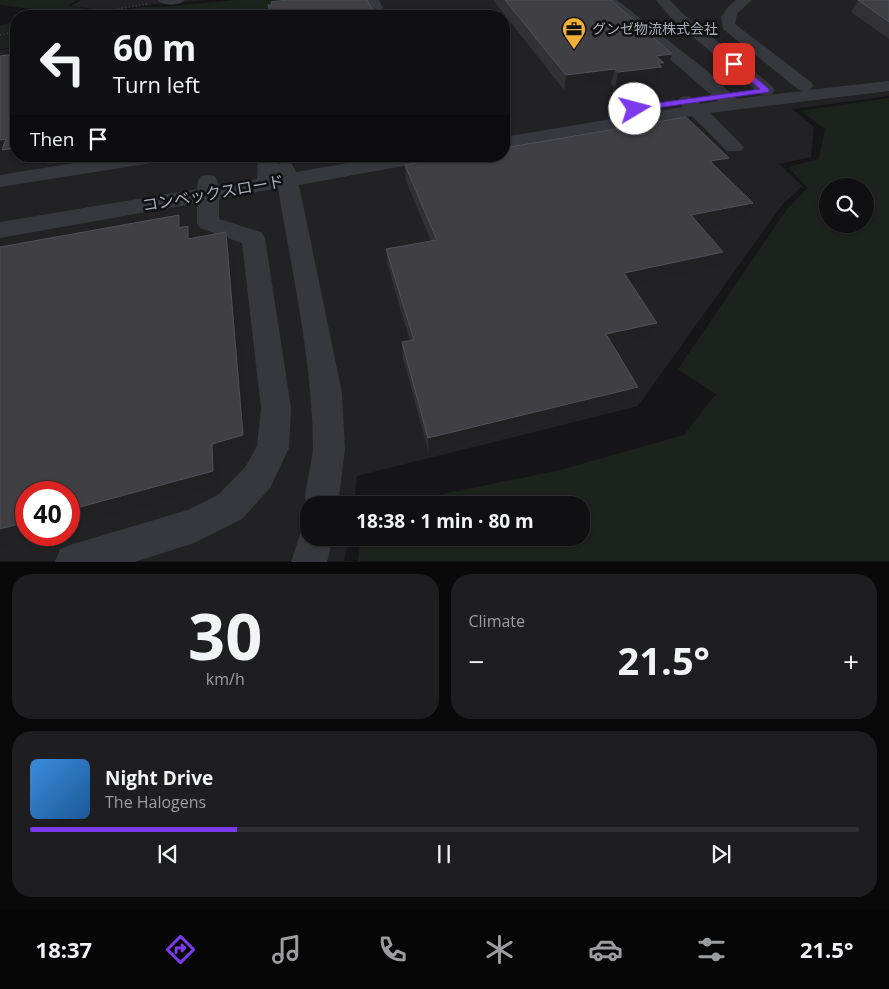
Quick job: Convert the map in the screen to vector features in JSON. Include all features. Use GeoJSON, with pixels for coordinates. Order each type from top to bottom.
{"type":"FeatureCollection","features":[{"type":"Feature","properties":{"kind":"street"},"geometry":{"type":"LineString","coordinates":[[164,0],[178,0]]}},
{"type":"Feature","properties":{"kind":"street"},"geometry":{"type":"LineString","coordinates":[[609,0],[700,74],[728,100]]}},
{"type":"Feature","properties":{"kind":"street"},"geometry":{"type":"LineString","coordinates":[[663,0],[677,16],[766,90]]}},
{"type":"Feature","properties":{"kind":"street"},"geometry":{"type":"LineString","coordinates":[[745,0],[729,14],[726,20],[728,26],[805,86]]}},
{"type":"Feature","properties":{"kind":"street"},"geometry":{"type":"LineString","coordinates":[[728,100],[766,90],[889,77]]}},
{"type":"Feature","properties":{"kind":"street"},"geometry":{"type":"LineString","coordinates":[[510,142],[728,100],[889,86]]}},
{"type":"Feature","properties":{"kind":"street"},"geometry":{"type":"LineString","coordinates":[[510,129],[692,106]]}},
{"type":"Feature","properties":{"kind":"street"},"geometry":{"type":"LineString","coordinates":[[692,106],[734,148]]}},
{"type":"Feature","properties":{"kind":"street"},"geometry":{"type":"LineString","coordinates":[[0,181],[120,162]]}},
{"type":"Feature","properties":{"kind":"street","name":"コンベックスロード"},"geometry":{"type":"LineString","coordinates":[[0,230],[324,162]]}},
{"type":"Feature","properties":{"kind":"street","name":"コンベックスロード"},"geometry":{"type":"LineString","coordinates":[[275,172],[369,162]]}},
{"type":"Feature","properties":{"kind":"street"},"geometry":{"type":"LineString","coordinates":[[275,172],[327,393],[329,449],[322,496]]}},
{"type":"Feature","properties":{"kind":"street"},"geometry":{"type":"LineString","coordinates":[[73,562],[194,526],[230,507],[258,477],[273,448],[276,408],[253,238],[208,223],[208,187]]}},
{"type":"Feature","properties":{"kind":"street","name":"コンベックスロード"},"geometry":{"type":"LineString","coordinates":[[0,216],[208,187]]}},
{"type":"Feature","properties":{"kind":"street"},"geometry":{"type":"LineString","coordinates":[[309,562],[314,546]]}},
{"type":"Feature","properties":{"kind":"path"},"geometry":{"type":"LineString","coordinates":[[114,10],[169,1]]}},
{"type":"Feature","properties":{"kind":"shaded area"},"geometry":{"type":"Polygon","coordinates":[[[0,0],[77,0],[68,6],[95,10],[39,10],[0,5],[0,0]]]}},
{"type":"Feature","properties":{"kind":"shaded area"},"geometry":{"type":"Polygon","coordinates":[[[81,0],[208,0],[146,5],[114,10],[71,6],[81,0]]]}},
{"type":"Feature","properties":{"kind":"shaded area"},"geometry":{"type":"Polygon","coordinates":[[[235,0],[318,0],[274,10],[122,10],[235,0]]]}},
{"type":"Feature","properties":{"kind":"shaded area"},"geometry":{"type":"Polygon","coordinates":[[[321,0],[889,0],[889,96],[792,109],[814,127],[811,157],[779,164],[802,186],[782,205],[638,406],[357,476],[355,496],[300,496],[300,546],[347,546],[344,561],[0,561],[0,50],[10,49],[10,162],[510,162],[510,10],[279,10],[321,0]]]}},
{"type":"Feature","properties":{"kind":"shaded area"},"geometry":{"type":"Polygon","coordinates":[[[10,23],[10,48],[0,49],[0,25],[10,23]]]}},
{"type":"Feature","properties":{"kind":"shaded area"},"geometry":{"type":"Polygon","coordinates":[[[889,98],[889,561],[358,561],[360,546],[590,546],[590,496],[432,496],[556,471],[684,435],[716,394],[678,369],[787,209],[808,188],[788,167],[819,159],[825,129],[801,111],[889,98]]]}},
{"type":"Feature","properties":{"kind":"building"},"geometry":{"type":"Polygon","coordinates":[[[287,0],[367,0],[373,10],[269,10],[268,5],[272,5],[271,2],[287,0]]]}},
{"type":"Feature","properties":{"kind":"building"},"geometry":{"type":"Polygon","coordinates":[[[505,0],[611,0],[672,54],[656,56],[664,63],[658,63],[662,67],[618,72],[615,69],[566,75],[505,0]]]}},
{"type":"Feature","properties":{"kind":"building"},"geometry":{"type":"Polygon","coordinates":[[[858,0],[889,0],[889,22],[858,0]]]}},
{"type":"Feature","properties":{"kind":"building"},"geometry":{"type":"Polygon","coordinates":[[[10,55],[10,149],[2,150],[6,139],[0,140],[0,56],[10,55]]]}},
{"type":"Feature","properties":{"kind":"building"},"geometry":{"type":"Polygon","coordinates":[[[686,117],[729,158],[710,161],[753,203],[691,215],[723,252],[624,273],[657,323],[606,334],[638,387],[428,438],[402,342],[414,340],[386,249],[437,240],[405,165],[421,162],[510,162],[510,147],[686,117]]]}},
{"type":"Feature","properties":{"kind":"building"},"geometry":{"type":"Polygon","coordinates":[[[179,215],[179,228],[188,226],[188,239],[226,232],[243,435],[212,444],[213,471],[80,507],[80,481],[15,481],[15,525],[0,529],[0,247],[179,215]]]}},
{"type":"Feature","properties":{"kind":"place","name":"グンゼ物流株式会社"},"geometry":{"type":"Point","coordinates":[574,50]}},
{"type":"Feature","properties":{"kind":"route"},"geometry":{"type":"LineString","coordinates":[[635,109],[766,90],[734,64]]}}]}
